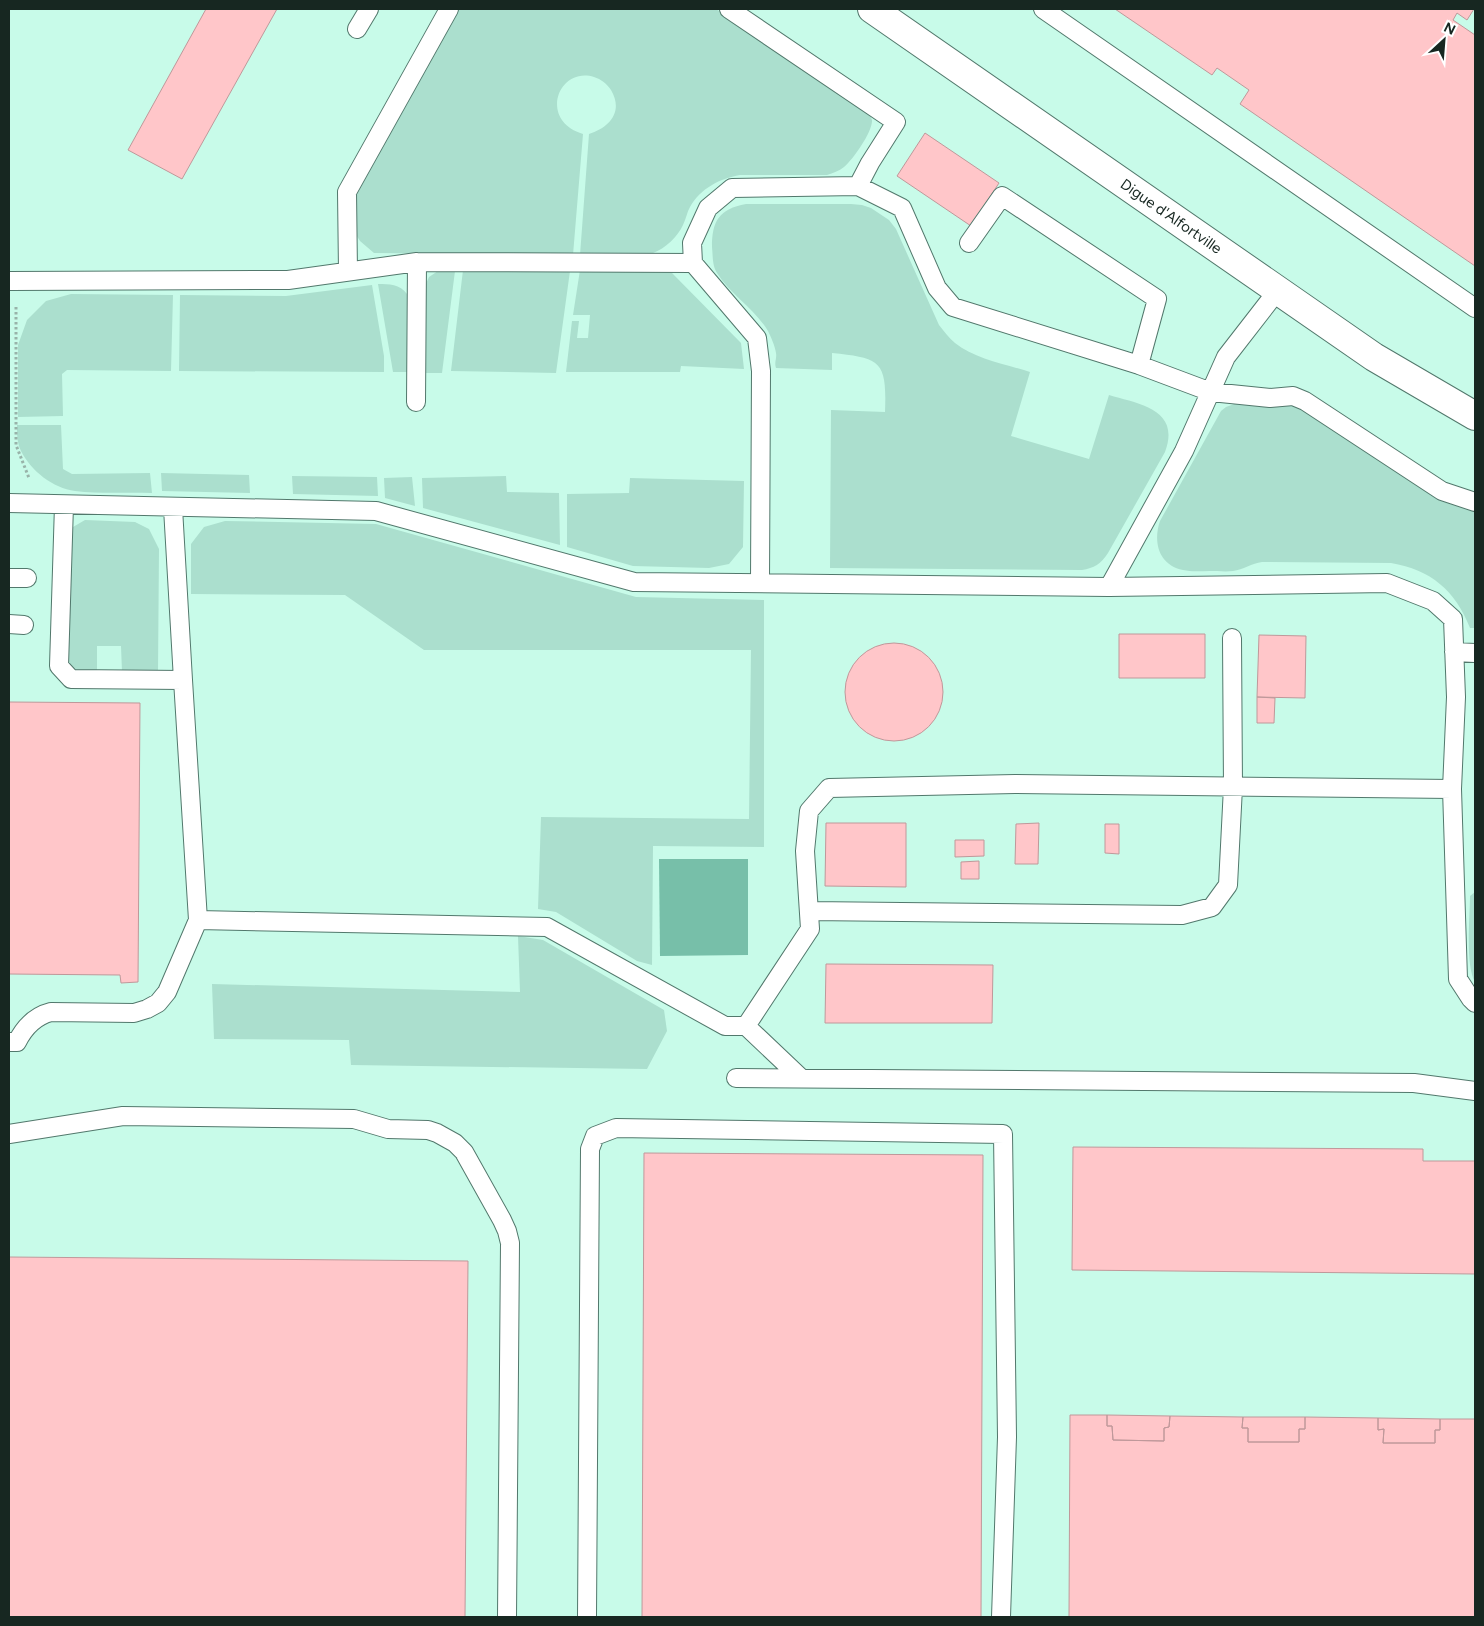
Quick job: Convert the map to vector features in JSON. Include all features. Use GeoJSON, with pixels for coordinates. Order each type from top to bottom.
{"type":"FeatureCollection","features":[{"type":"Feature","properties":{"kind":"street","name":"Digue d'Alfortville"},"geometry":{"type":"LineString","coordinates":[[872,9],[1374,357],[1475,416]]}},
{"type":"Feature","properties":{"kind":"lane"},"geometry":{"type":"LineString","coordinates":[[357,29],[369,9]]}},
{"type":"Feature","properties":{"kind":"lane"},"geometry":{"type":"LineString","coordinates":[[348,272],[347,192],[449,9]]}},
{"type":"Feature","properties":{"kind":"lane"},"geometry":{"type":"LineString","coordinates":[[729,9],[896,122],[858,186]]}},
{"type":"Feature","properties":{"kind":"lane"},"geometry":{"type":"LineString","coordinates":[[1043,9],[1475,308]]}},
{"type":"Feature","properties":{"kind":"lane"},"geometry":{"type":"LineString","coordinates":[[760,583],[761,371],[757,338],[693,263],[692,243],[708,208],[732,188],[858,186],[902,208],[937,288],[953,307],[1139,365],[1211,392],[1270,398],[1293,396],[1304,400],[1442,492],[1475,502]]}},
{"type":"Feature","properties":{"kind":"lane"},"geometry":{"type":"LineString","coordinates":[[969,243],[1002,196],[1157,299],[1139,365]]}},
{"type":"Feature","properties":{"kind":"lane"},"geometry":{"type":"LineString","coordinates":[[416,402],[418,262]]}},
{"type":"Feature","properties":{"kind":"lane"},"geometry":{"type":"LineString","coordinates":[[10,281],[288,280],[418,262],[693,263]]}},
{"type":"Feature","properties":{"kind":"lane"},"geometry":{"type":"LineString","coordinates":[[1109,587],[1184,451],[1226,357],[1278,290]]}},
{"type":"Feature","properties":{"kind":"lane"},"geometry":{"type":"LineString","coordinates":[[9,503],[376,512],[634,582],[1109,587],[1388,584],[1433,601],[1454,619],[1456,697],[1452,789],[1458,980],[1475,1003]]}},
{"type":"Feature","properties":{"kind":"lane"},"geometry":{"type":"LineString","coordinates":[[64,505],[59,666],[71,679],[182,680]]}},
{"type":"Feature","properties":{"kind":"lane"},"geometry":{"type":"LineString","coordinates":[[9,1042],[18,1042],[23,1030],[41,1014],[51,1012],[134,1013],[148,1009],[158,1003],[167,992],[198,920],[182,680],[174,508]]}},
{"type":"Feature","properties":{"kind":"lane"},"geometry":{"type":"LineString","coordinates":[[9,578],[27,578]]}},
{"type":"Feature","properties":{"kind":"lane"},"geometry":{"type":"LineString","coordinates":[[809,911],[1182,915],[1212,907],[1228,885],[1233,787],[1232,638]]}},
{"type":"Feature","properties":{"kind":"lane"},"geometry":{"type":"LineString","coordinates":[[1454,652],[1475,653]]}},
{"type":"Feature","properties":{"kind":"lane"},"geometry":{"type":"LineString","coordinates":[[746,1026],[810,929],[805,851],[808,811],[829,788],[1015,784],[1452,789]]}},
{"type":"Feature","properties":{"kind":"lane"},"geometry":{"type":"LineString","coordinates":[[198,920],[547,927],[726,1026],[746,1026],[802,1078]]}},
{"type":"Feature","properties":{"kind":"lane"},"geometry":{"type":"LineString","coordinates":[[736,1078],[1414,1083],[1475,1091]]}},
{"type":"Feature","properties":{"kind":"lane"},"geometry":{"type":"LineString","coordinates":[[9,1134],[123,1116],[354,1119],[388,1129],[428,1130],[455,1143],[464,1152],[507,1231],[510,1243],[507,1617]]}},
{"type":"Feature","properties":{"kind":"lane"},"geometry":{"type":"LineString","coordinates":[[587,1617],[590,1149],[595,1136],[616,1128],[1003,1134],[1007,1437],[1001,1617]]}},
{"type":"Feature","properties":{"kind":"path"},"geometry":{"type":"LineString","coordinates":[[10,281],[16,294],[16,445],[39,504]]}},
{"type":"Feature","properties":{"kind":"shaded area"},"geometry":{"type":"Polygon","coordinates":[[[9,9],[1475,9],[1475,1617],[9,1617],[9,9]]]}},
{"type":"Feature","properties":{"kind":"shaded area"},"geometry":{"type":"Polygon","coordinates":[[[457,9],[716,9],[862,108],[870,116],[872,120],[871,125],[862,145],[844,167],[836,172],[827,175],[740,175],[725,179],[711,185],[694,200],[678,233],[671,242],[658,251],[645,255],[626,257],[580,255],[589,134],[603,128],[608,123],[615,112],[616,105],[615,98],[606,84],[594,77],[581,76],[571,79],[563,87],[558,96],[557,107],[561,118],[569,127],[583,134],[573,255],[374,253],[360,241],[355,233],[353,196],[457,9]]]}},
{"type":"Feature","properties":{"kind":"shaded area"},"geometry":{"type":"Polygon","coordinates":[[[746,204],[862,205],[871,208],[889,220],[896,229],[939,325],[951,339],[963,349],[981,357],[1030,372],[1011,436],[1089,459],[1109,395],[1144,406],[1162,417],[1167,426],[1168,438],[1165,452],[1108,553],[1100,563],[1094,567],[1082,570],[830,568],[831,410],[885,412],[882,372],[878,365],[871,360],[832,353],[832,370],[776,368],[775,350],[768,331],[757,316],[723,281],[713,264],[712,238],[716,223],[723,213],[729,209],[746,204]]]}},
{"type":"Feature","properties":{"kind":"shaded area"},"geometry":{"type":"Polygon","coordinates":[[[441,269],[455,271],[442,373],[422,373],[423,290],[429,277],[441,269]]]}},
{"type":"Feature","properties":{"kind":"shaded area"},"geometry":{"type":"Polygon","coordinates":[[[463,270],[570,271],[556,373],[451,371],[463,270]]]}},
{"type":"Feature","properties":{"kind":"shaded area"},"geometry":{"type":"Polygon","coordinates":[[[580,270],[672,273],[741,343],[744,369],[681,366],[680,372],[566,372],[572,321],[579,321],[577,338],[588,338],[590,315],[573,315],[580,270]]]}},
{"type":"Feature","properties":{"kind":"shaded area"},"geometry":{"type":"Polygon","coordinates":[[[378,284],[398,286],[407,294],[410,319],[408,372],[393,372],[378,284]]]}},
{"type":"Feature","properties":{"kind":"shaded area"},"geometry":{"type":"Polygon","coordinates":[[[372,285],[384,356],[384,372],[179,371],[180,295],[286,296],[372,285]]]}},
{"type":"Feature","properties":{"kind":"shaded area"},"geometry":{"type":"Polygon","coordinates":[[[71,294],[173,295],[171,371],[67,370],[62,374],[63,416],[18,417],[18,345],[27,320],[46,301],[71,294]]]}},
{"type":"Feature","properties":{"kind":"shaded area"},"geometry":{"type":"Polygon","coordinates":[[[1237,403],[1293,403],[1433,496],[1475,511],[1475,628],[1470,628],[1457,603],[1440,584],[1418,571],[1391,563],[1262,562],[1237,570],[1186,571],[1168,563],[1163,558],[1158,544],[1157,536],[1160,521],[1221,411],[1237,403]]]}},
{"type":"Feature","properties":{"kind":"shaded area"},"geometry":{"type":"Polygon","coordinates":[[[17,425],[61,425],[63,469],[72,474],[150,473],[152,493],[84,492],[67,489],[51,482],[37,472],[25,458],[19,445],[17,425]]]}},
{"type":"Feature","properties":{"kind":"shaded area"},"geometry":{"type":"Polygon","coordinates":[[[161,473],[249,475],[250,493],[162,491],[161,473]]]}},
{"type":"Feature","properties":{"kind":"shaded area"},"geometry":{"type":"Polygon","coordinates":[[[292,476],[377,477],[378,496],[293,494],[292,476]]]}},
{"type":"Feature","properties":{"kind":"shaded area"},"geometry":{"type":"Polygon","coordinates":[[[506,476],[507,492],[559,493],[560,545],[423,508],[422,478],[506,476]]]}},
{"type":"Feature","properties":{"kind":"shaded area"},"geometry":{"type":"Polygon","coordinates":[[[412,477],[415,506],[385,498],[384,478],[412,477]]]}},
{"type":"Feature","properties":{"kind":"shaded area"},"geometry":{"type":"Polygon","coordinates":[[[630,478],[744,481],[743,547],[729,564],[709,568],[633,566],[567,547],[567,494],[629,493],[630,478]]]}},
{"type":"Feature","properties":{"kind":"shaded area"},"geometry":{"type":"Polygon","coordinates":[[[85,520],[135,522],[149,529],[159,549],[158,671],[122,672],[121,646],[97,646],[97,671],[74,671],[66,662],[67,539],[73,527],[85,520]]]}},
{"type":"Feature","properties":{"kind":"shaded area"},"geometry":{"type":"Polygon","coordinates":[[[225,521],[376,524],[636,597],[764,600],[764,847],[653,846],[652,965],[637,961],[556,912],[538,909],[541,817],[749,819],[751,650],[424,650],[345,595],[191,594],[191,544],[204,527],[225,521]]]}},
{"type":"Feature","properties":{"kind":"shaded area"},"geometry":{"type":"Polygon","coordinates":[[[659,859],[748,859],[748,955],[660,956],[659,859]]]}},
{"type":"Feature","properties":{"kind":"shaded area"},"geometry":{"type":"Polygon","coordinates":[[[1475,892],[1475,982],[1470,964],[1469,940],[1470,896],[1475,892]]]}},
{"type":"Feature","properties":{"kind":"shaded area"},"geometry":{"type":"Polygon","coordinates":[[[518,936],[543,940],[664,1010],[667,1031],[647,1069],[351,1065],[349,1040],[214,1039],[212,984],[520,992],[518,936]]]}},
{"type":"Feature","properties":{"kind":"building"},"geometry":{"type":"Polygon","coordinates":[[[206,9],[277,9],[182,179],[128,150],[206,9]]]}},
{"type":"Feature","properties":{"kind":"building"},"geometry":{"type":"Polygon","coordinates":[[[1115,9],[1474,9],[1467,20],[1457,13],[1453,20],[1475,35],[1475,266],[1240,104],[1249,90],[1217,68],[1212,75],[1115,9]]]}},
{"type":"Feature","properties":{"kind":"building"},"geometry":{"type":"Polygon","coordinates":[[[925,133],[999,183],[971,226],[897,176],[925,133]]]}},
{"type":"Feature","properties":{"kind":"building"},"geometry":{"type":"Polygon","coordinates":[[[1119,634],[1205,634],[1205,678],[1119,678],[1119,634]]]}},
{"type":"Feature","properties":{"kind":"building"},"geometry":{"type":"Polygon","coordinates":[[[1259,635],[1306,636],[1305,698],[1257,697],[1259,635]]]}},
{"type":"Feature","properties":{"kind":"building"},"geometry":{"type":"Polygon","coordinates":[[[894,643],[913,646],[929,657],[940,673],[943,692],[940,711],[929,727],[913,738],[894,741],[875,738],[859,727],[848,711],[845,692],[848,673],[859,657],[875,646],[894,643]]]}},
{"type":"Feature","properties":{"kind":"building"},"geometry":{"type":"Polygon","coordinates":[[[1257,697],[1275,698],[1274,723],[1257,723],[1257,697]]]}},
{"type":"Feature","properties":{"kind":"building"},"geometry":{"type":"Polygon","coordinates":[[[9,702],[140,703],[138,982],[121,983],[120,975],[9,974],[9,702]]]}},
{"type":"Feature","properties":{"kind":"building"},"geometry":{"type":"Polygon","coordinates":[[[826,823],[906,823],[906,887],[825,886],[826,823]]]}},
{"type":"Feature","properties":{"kind":"building"},"geometry":{"type":"Polygon","coordinates":[[[1039,823],[1038,864],[1015,864],[1016,824],[1039,823]]]}},
{"type":"Feature","properties":{"kind":"building"},"geometry":{"type":"Polygon","coordinates":[[[1105,824],[1119,824],[1119,854],[1105,853],[1105,824]]]}},
{"type":"Feature","properties":{"kind":"building"},"geometry":{"type":"Polygon","coordinates":[[[955,840],[984,840],[984,856],[955,857],[955,840]]]}},
{"type":"Feature","properties":{"kind":"building"},"geometry":{"type":"Polygon","coordinates":[[[979,861],[979,879],[961,879],[961,862],[979,861]]]}},
{"type":"Feature","properties":{"kind":"building"},"geometry":{"type":"Polygon","coordinates":[[[826,964],[993,965],[992,1023],[825,1023],[826,964]]]}},
{"type":"Feature","properties":{"kind":"building"},"geometry":{"type":"Polygon","coordinates":[[[1073,1147],[1423,1149],[1423,1161],[1475,1161],[1475,1274],[1072,1270],[1073,1147]]]}},
{"type":"Feature","properties":{"kind":"building"},"geometry":{"type":"Polygon","coordinates":[[[644,1153],[983,1155],[981,1617],[642,1617],[644,1153]]]}},
{"type":"Feature","properties":{"kind":"building"},"geometry":{"type":"Polygon","coordinates":[[[9,1257],[468,1261],[465,1617],[9,1617],[9,1257]]]}},
{"type":"Feature","properties":{"kind":"building"},"geometry":{"type":"Polygon","coordinates":[[[1070,1415],[1107,1415],[1107,1426],[1112,1426],[1113,1440],[1164,1441],[1164,1428],[1169,1427],[1170,1416],[1243,1417],[1242,1428],[1248,1428],[1248,1442],[1299,1442],[1299,1429],[1305,1429],[1305,1417],[1378,1418],[1378,1430],[1384,1429],[1383,1443],[1435,1443],[1435,1430],[1440,1430],[1440,1419],[1475,1419],[1475,1617],[1069,1617],[1070,1415]]]}},
{"type":"Feature","properties":{"kind":"building"},"geometry":{"type":"Polygon","coordinates":[[[1107,1415],[1170,1416],[1169,1427],[1164,1428],[1164,1441],[1113,1440],[1112,1426],[1107,1426],[1107,1415]]]}},
{"type":"Feature","properties":{"kind":"building"},"geometry":{"type":"Polygon","coordinates":[[[1243,1417],[1305,1417],[1305,1429],[1299,1429],[1299,1442],[1248,1442],[1248,1428],[1242,1428],[1243,1417]]]}},
{"type":"Feature","properties":{"kind":"building"},"geometry":{"type":"Polygon","coordinates":[[[1378,1418],[1440,1419],[1440,1430],[1435,1430],[1435,1443],[1383,1443],[1384,1429],[1378,1430],[1378,1418]]]}}]}
